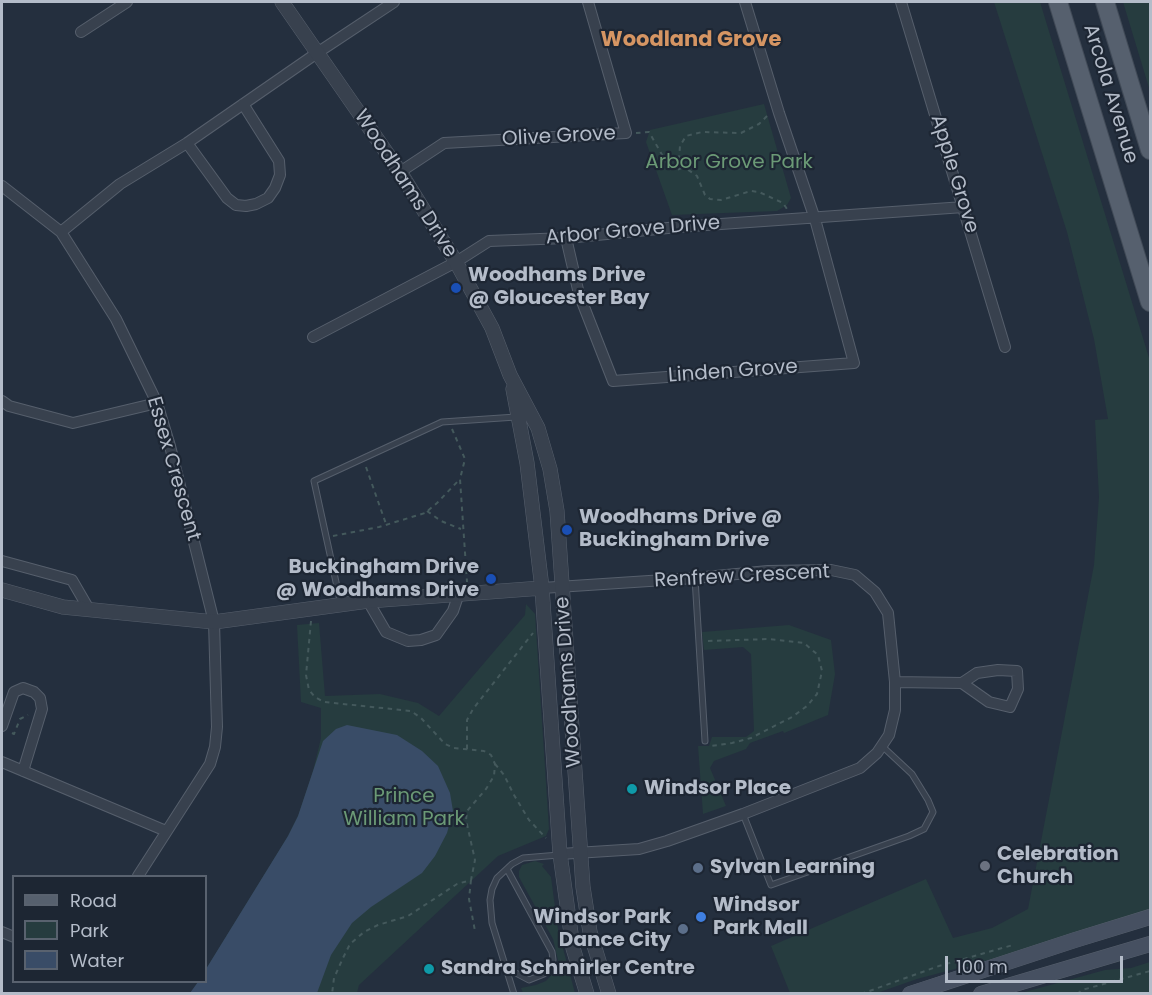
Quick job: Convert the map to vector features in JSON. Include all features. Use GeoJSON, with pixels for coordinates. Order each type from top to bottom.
{"type":"FeatureCollection","features":[{"type":"Feature","properties":{"kind":"main road","name":"Arcola Avenue"},"geometry":{"type":"LineString","coordinates":[[1058,2],[1150,302]]}},
{"type":"Feature","properties":{"kind":"main road","name":"Arcola Avenue"},"geometry":{"type":"LineString","coordinates":[[1105,2],[1150,150]]}},
{"type":"Feature","properties":{"kind":"main road"},"geometry":{"type":"LineString","coordinates":[[909,993],[1150,917]]}},
{"type":"Feature","properties":{"kind":"main road"},"geometry":{"type":"LineString","coordinates":[[981,993],[1150,944]]}},
{"type":"Feature","properties":{"kind":"street"},"geometry":{"type":"LineString","coordinates":[[81,32],[127,2]]}},
{"type":"Feature","properties":{"kind":"street","name":"Woodhams Drive"},"geometry":{"type":"LineString","coordinates":[[282,2],[400,172],[456,262],[492,328],[510,375],[538,428],[550,469],[557,511],[583,886],[590,932],[609,993]]}},
{"type":"Feature","properties":{"kind":"street"},"geometry":{"type":"LineString","coordinates":[[61,232],[120,184],[187,143],[394,2]]}},
{"type":"Feature","properties":{"kind":"street","name":"Olive Grove"},"geometry":{"type":"LineString","coordinates":[[400,172],[444,143],[626,133],[588,2]]}},
{"type":"Feature","properties":{"kind":"street"},"geometry":{"type":"LineString","coordinates":[[745,2],[815,219]]}},
{"type":"Feature","properties":{"kind":"street","name":"Apple Grove"},"geometry":{"type":"LineString","coordinates":[[901,2],[1005,347]]}},
{"type":"Feature","properties":{"kind":"street"},"geometry":{"type":"LineString","coordinates":[[187,143],[227,198],[236,205],[246,206],[268,198],[280,175],[279,161],[243,104]]}},
{"type":"Feature","properties":{"kind":"street","name":"Essex Crescent"},"geometry":{"type":"LineString","coordinates":[[2,186],[61,232],[116,319],[157,402],[214,622],[217,727],[210,764],[139,875]]}},
{"type":"Feature","properties":{"kind":"street","name":"Arbor Grove Drive"},"geometry":{"type":"LineString","coordinates":[[313,337],[456,262],[489,241],[566,238],[964,207]]}},
{"type":"Feature","properties":{"kind":"street","name":"Linden Grove"},"geometry":{"type":"LineString","coordinates":[[566,238],[579,294],[613,381],[854,363],[815,219]]}},
{"type":"Feature","properties":{"kind":"street","name":"Woodhams Drive"},"geometry":{"type":"LineString","coordinates":[[510,375],[527,464],[542,588],[560,854],[573,948],[587,993]]}},
{"type":"Feature","properties":{"kind":"street"},"geometry":{"type":"LineString","coordinates":[[2,401],[9,406],[73,423],[157,402]]}},
{"type":"Feature","properties":{"kind":"street"},"geometry":{"type":"LineString","coordinates":[[2,561],[72,580],[90,611]]}},
{"type":"Feature","properties":{"kind":"street","name":"Renfrew Crescent"},"geometry":{"type":"LineString","coordinates":[[542,588],[768,571],[831,570],[855,575],[876,592],[888,613],[895,682],[895,710],[889,735],[877,753],[860,768],[667,841],[639,849],[560,854]]}},
{"type":"Feature","properties":{"kind":"street"},"geometry":{"type":"LineString","coordinates":[[2,590],[63,607],[214,622],[368,601],[542,588]]}},
{"type":"Feature","properties":{"kind":"street"},"geometry":{"type":"LineString","coordinates":[[368,601],[386,632],[408,641],[436,635],[463,593]]}},
{"type":"Feature","properties":{"kind":"street"},"geometry":{"type":"LineString","coordinates":[[895,682],[962,683],[989,702],[1010,707],[1018,689],[1017,671],[998,670],[977,673],[962,683]]}},
{"type":"Feature","properties":{"kind":"street"},"geometry":{"type":"LineString","coordinates":[[4,729],[14,692],[23,688],[34,692],[40,698],[42,710],[23,771]]}},
{"type":"Feature","properties":{"kind":"street"},"geometry":{"type":"LineString","coordinates":[[2,762],[166,831]]}},
{"type":"Feature","properties":{"kind":"lane"},"geometry":{"type":"LineString","coordinates":[[341,605],[314,481],[442,422],[518,417]]}},
{"type":"Feature","properties":{"kind":"lane"},"geometry":{"type":"LineString","coordinates":[[695,578],[705,741]]}},
{"type":"Feature","properties":{"kind":"lane"},"geometry":{"type":"LineString","coordinates":[[743,814],[771,885],[917,833],[924,829],[933,812],[912,774],[882,746]]}},
{"type":"Feature","properties":{"kind":"lane"},"geometry":{"type":"LineString","coordinates":[[514,993],[492,923],[490,900],[496,878],[523,858],[560,854]]}},
{"type":"Feature","properties":{"kind":"lane"},"geometry":{"type":"LineString","coordinates":[[505,963],[514,972],[529,980],[544,974],[553,960],[552,952],[507,869]]}},
{"type":"Feature","properties":{"kind":"path"},"geometry":{"type":"LineString","coordinates":[[779,113],[766,116],[759,124],[741,133],[702,132],[686,136],[680,146],[678,158],[684,167],[697,176],[705,195],[710,199],[721,200],[751,191],[759,192],[783,203],[793,219]]}},
{"type":"Feature","properties":{"kind":"path"},"geometry":{"type":"LineString","coordinates":[[626,133],[650,132],[669,166],[677,170],[684,167]]}},
{"type":"Feature","properties":{"kind":"path"},"geometry":{"type":"LineString","coordinates":[[448,422],[465,459],[460,478],[463,593]]}},
{"type":"Feature","properties":{"kind":"path"},"geometry":{"type":"LineString","coordinates":[[363,459],[386,524]]}},
{"type":"Feature","properties":{"kind":"path"},"geometry":{"type":"LineString","coordinates":[[326,537],[427,512],[460,478]]}},
{"type":"Feature","properties":{"kind":"path"},"geometry":{"type":"LineString","coordinates":[[427,512],[462,530]]}},
{"type":"Feature","properties":{"kind":"path"},"geometry":{"type":"LineString","coordinates":[[311,609],[306,675],[309,690],[315,697],[324,702],[411,711],[421,718],[445,744],[454,748],[484,751],[491,755],[529,820],[560,854]]}},
{"type":"Feature","properties":{"kind":"path"},"geometry":{"type":"LineString","coordinates":[[467,749],[467,720],[473,709],[545,620]]}},
{"type":"Feature","properties":{"kind":"path"},"geometry":{"type":"LineString","coordinates":[[699,641],[769,639],[804,643],[818,655],[822,671],[819,689],[813,699],[781,723],[741,742],[710,746],[705,741]]}},
{"type":"Feature","properties":{"kind":"path"},"geometry":{"type":"LineString","coordinates":[[4,729],[14,734],[20,719],[25,715],[39,718]]}},
{"type":"Feature","properties":{"kind":"path"},"geometry":{"type":"LineString","coordinates":[[475,931],[469,899],[476,860],[465,820],[467,811],[494,776],[495,764]]}},
{"type":"Feature","properties":{"kind":"path"},"geometry":{"type":"LineString","coordinates":[[332,993],[334,978],[350,944],[364,932],[408,916],[457,884],[471,880]]}},
{"type":"Feature","properties":{"kind":"path"},"geometry":{"type":"LineString","coordinates":[[861,993],[939,966],[1013,945]]}},
{"type":"Feature","properties":{"kind":"path"},"geometry":{"type":"LineString","coordinates":[[1077,993],[1150,971]]}},
{"type":"Feature","properties":{"kind":"green space"},"geometry":{"type":"Polygon","coordinates":[[[994,2],[1040,2],[1150,361],[1150,912],[1004,956],[917,979],[877,993],[790,993],[771,946],[926,879],[953,938],[992,928],[1028,909],[1094,565],[1099,497],[1095,420],[1108,419],[1094,339],[1067,232],[994,2]]]}},
{"type":"Feature","properties":{"kind":"green space"},"geometry":{"type":"Polygon","coordinates":[[[1123,2],[1150,2],[1150,91],[1123,2]]]}},
{"type":"Feature","properties":{"kind":"green space","name":"Arbor Grove Park"},"geometry":{"type":"Polygon","coordinates":[[[764,104],[791,198],[787,205],[777,211],[672,215],[646,142],[650,130],[764,104]]]}},
{"type":"Feature","properties":{"kind":"green space","name":"Prince William Park"},"geometry":{"type":"Polygon","coordinates":[[[526,604],[535,614],[549,829],[546,836],[498,856],[359,985],[357,993],[190,994],[197,983],[207,983],[207,967],[288,836],[298,816],[313,771],[321,738],[321,708],[301,702],[297,625],[319,623],[325,696],[380,694],[418,703],[439,716],[525,615],[526,604]]]}},
{"type":"Feature","properties":{"kind":"green space"},"geometry":{"type":"Polygon","coordinates":[[[789,625],[831,640],[835,674],[828,715],[784,733],[783,731],[750,743],[746,749],[714,761],[710,768],[726,806],[703,814],[698,746],[709,746],[712,737],[746,737],[754,731],[751,654],[743,647],[704,650],[702,632],[789,625]]]}},
{"type":"Feature","properties":{"kind":"green space"},"geometry":{"type":"Polygon","coordinates":[[[535,861],[544,864],[542,866],[551,877],[558,930],[575,993],[523,993],[521,988],[546,981],[555,971],[558,960],[553,939],[519,877],[522,865],[535,861]]]}},
{"type":"Feature","properties":{"kind":"green space"},"geometry":{"type":"Polygon","coordinates":[[[1150,962],[1150,993],[1021,993],[1105,970],[1131,968],[1150,962]]]}},
{"type":"Feature","properties":{"kind":"water"},"geometry":{"type":"Polygon","coordinates":[[[347,725],[397,735],[422,751],[438,766],[450,793],[453,811],[447,833],[435,856],[422,873],[371,907],[352,923],[331,955],[317,993],[190,993],[197,983],[207,983],[207,967],[288,836],[298,816],[323,741],[336,729],[347,725]]]}},
{"type":"Feature","properties":{"kind":"place","name":"Woodhams Drive @ Gloucester Bay"},"geometry":{"type":"Point","coordinates":[456,288]}},
{"type":"Feature","properties":{"kind":"place","name":"Woodhams Drive @ Buckingham Drive"},"geometry":{"type":"Point","coordinates":[567,530]}},
{"type":"Feature","properties":{"kind":"place","name":"Buckingham Drive @ Woodhams Drive"},"geometry":{"type":"Point","coordinates":[491,579]}},
{"type":"Feature","properties":{"kind":"place","name":"Windsor Place"},"geometry":{"type":"Point","coordinates":[632,789]}},
{"type":"Feature","properties":{"kind":"place","name":"Celebration Church"},"geometry":{"type":"Point","coordinates":[985,866]}},
{"type":"Feature","properties":{"kind":"place","name":"Sylvan Learning"},"geometry":{"type":"Point","coordinates":[698,868]}},
{"type":"Feature","properties":{"kind":"place","name":"Windsor Park Mall"},"geometry":{"type":"Point","coordinates":[701,917]}},
{"type":"Feature","properties":{"kind":"place","name":"Windsor Park Dance City"},"geometry":{"type":"Point","coordinates":[683,929]}},
{"type":"Feature","properties":{"kind":"place","name":"Sandra Schmirler Centre"},"geometry":{"type":"Point","coordinates":[429,969]}},
{"type":"Feature","properties":{"kind":"district","name":"Woodland Grove"},"geometry":{"type":"Point","coordinates":[691,41]}}]}
